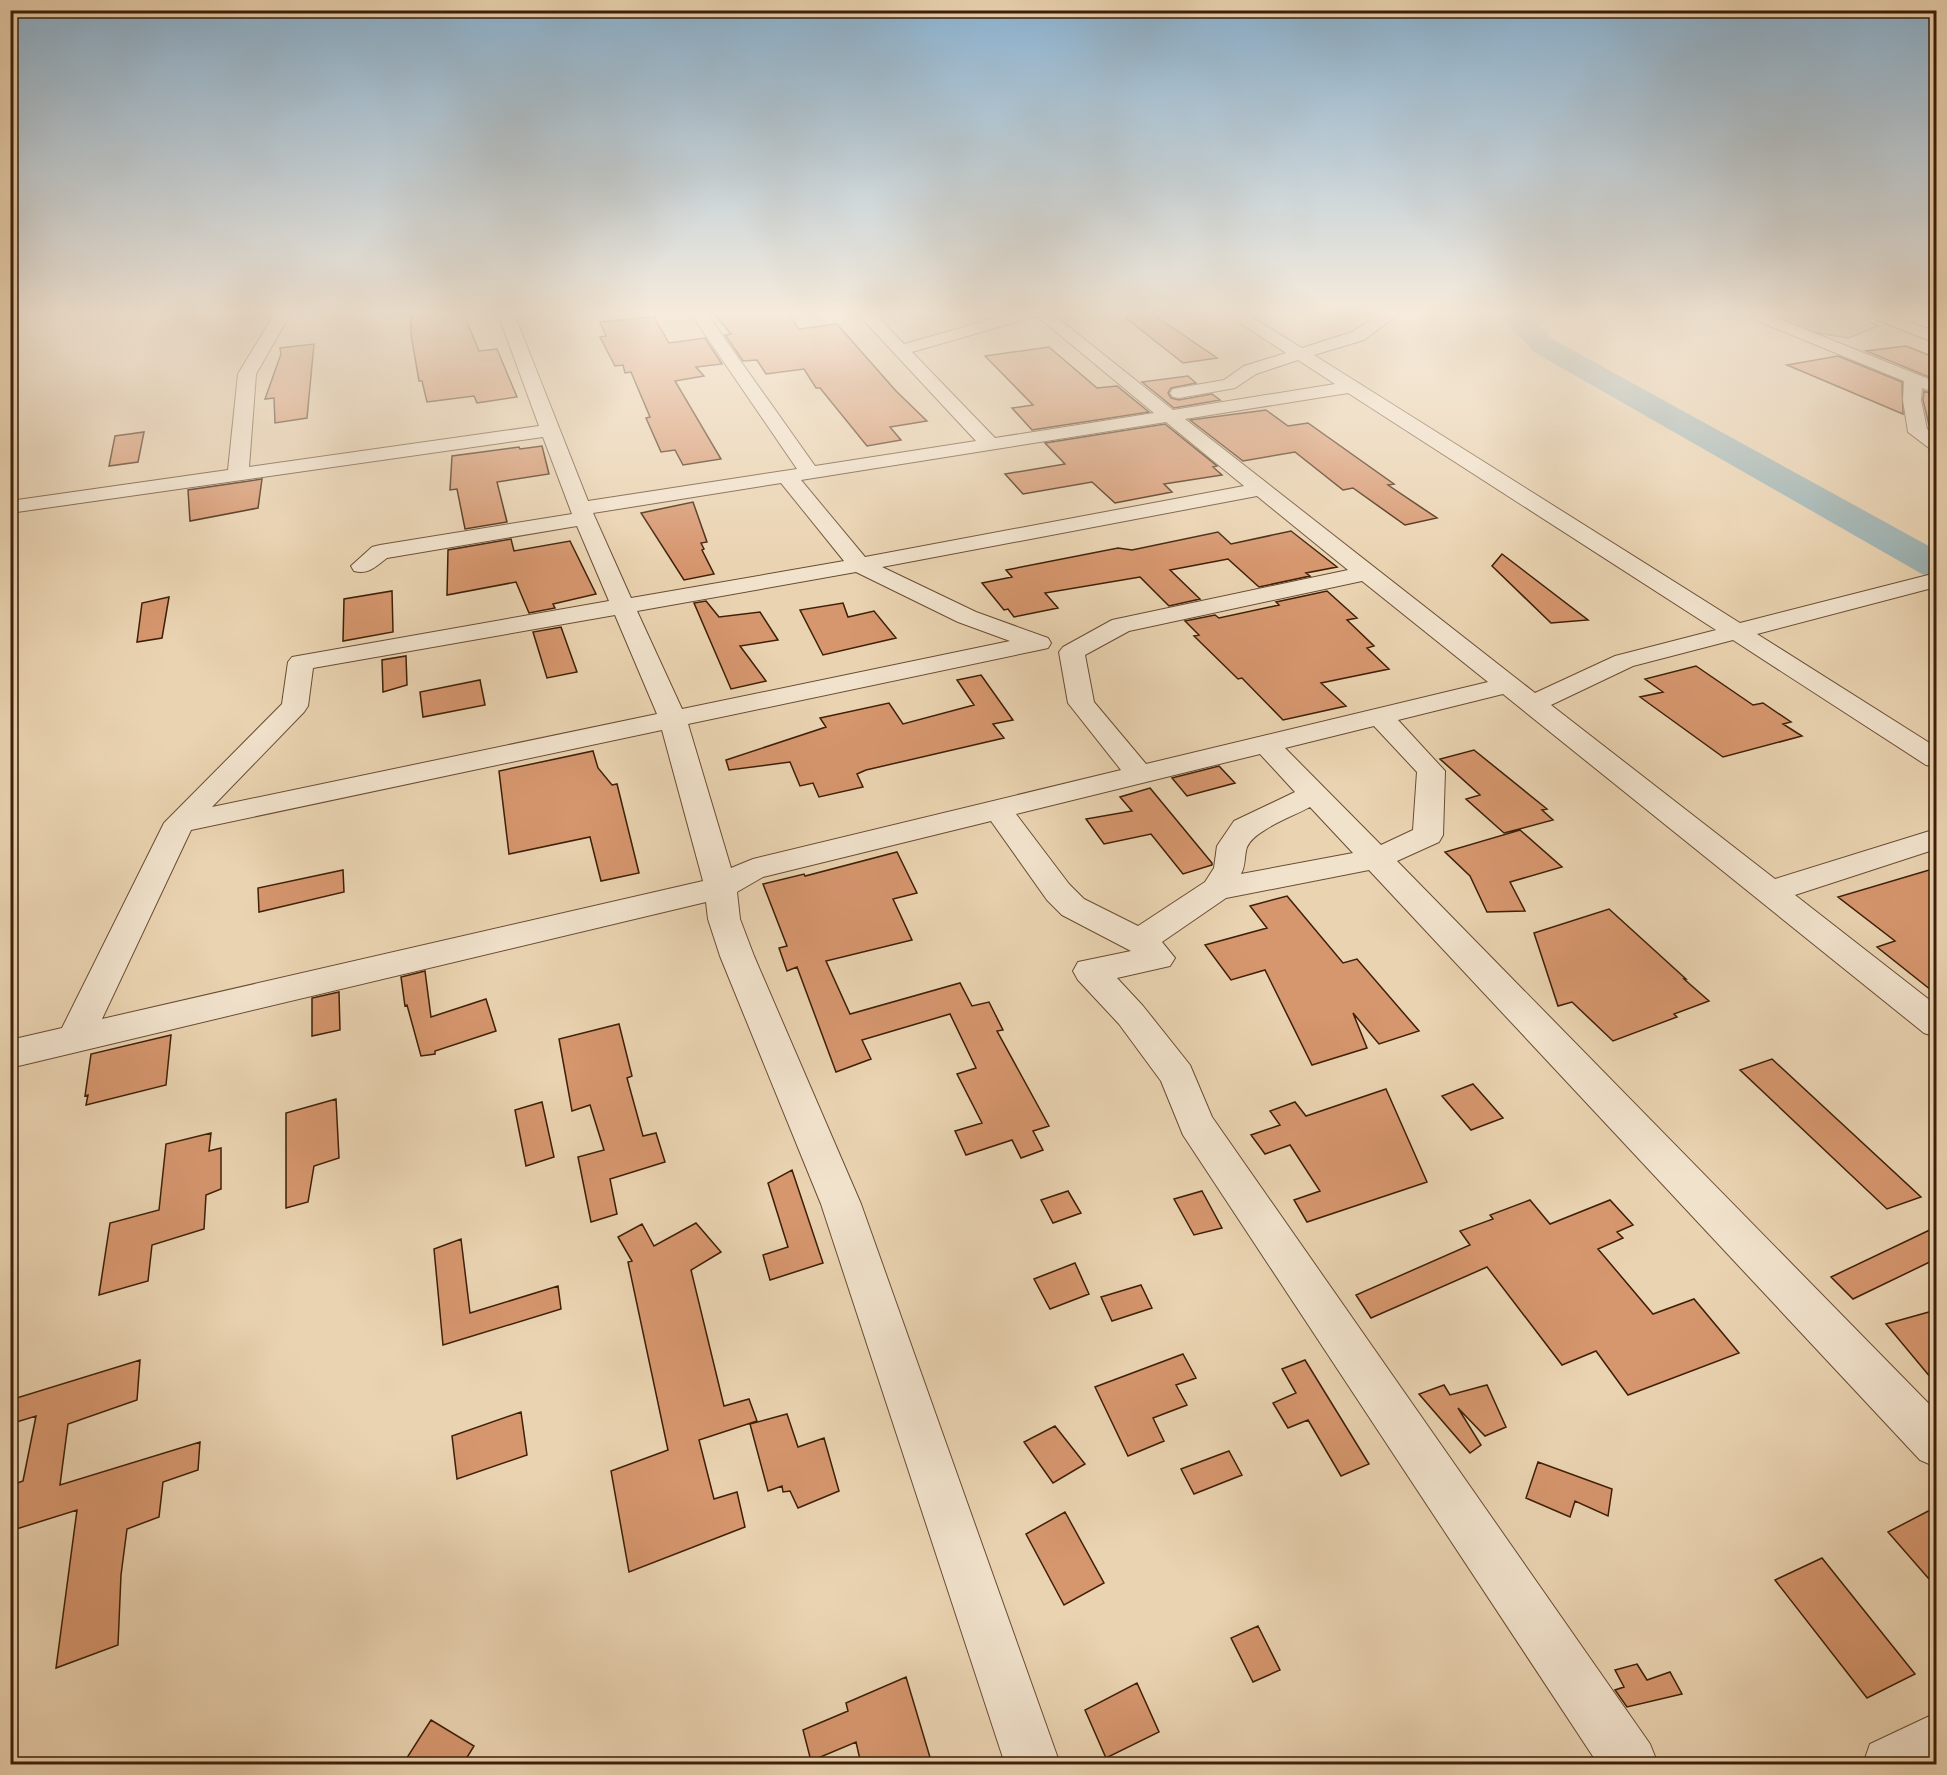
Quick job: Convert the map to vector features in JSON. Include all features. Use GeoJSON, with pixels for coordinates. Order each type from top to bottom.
{"type":"FeatureCollection","features":[{"type":"Feature","properties":{"kind":"street"},"geometry":{"type":"LineString","coordinates":[[237,474],[245,394]]}},
{"type":"Feature","properties":{"kind":"street"},"geometry":{"type":"LineString","coordinates":[[538,394],[583,514],[673,720],[721,888],[724,919],[737,956],[841,1204],[1032,1764]]}},
{"type":"Feature","properties":{"kind":"street"},"geometry":{"type":"LineString","coordinates":[[755,394],[810,473]]}},
{"type":"Feature","properties":{"kind":"street"},"geometry":{"type":"LineString","coordinates":[[943,394],[990,444]]}},
{"type":"Feature","properties":{"kind":"street"},"geometry":{"type":"LineString","coordinates":[[1142,394],[1936,1024]]}},
{"type":"Feature","properties":{"kind":"street"},"geometry":{"type":"LineString","coordinates":[[1148,399],[1176,394]]}},
{"type":"Feature","properties":{"kind":"street"},"geometry":{"type":"LineString","coordinates":[[362,566],[380,552],[583,514],[810,473],[1308,394]]}},
{"type":"Feature","properties":{"kind":"street"},"geometry":{"type":"LineString","coordinates":[[1362,394],[1936,759]]}},
{"type":"Feature","properties":{"kind":"street"},"geometry":{"type":"LineString","coordinates":[[1912,394],[1918,432],[1936,444]]}},
{"type":"Feature","properties":{"kind":"street"},"geometry":{"type":"LineString","coordinates":[[10,507],[552,430]]}},
{"type":"Feature","properties":{"kind":"street"},"geometry":{"type":"LineString","coordinates":[[787,477],[859,565],[967,617],[1036,643],[1072,652],[1121,625],[1367,573]]}},
{"type":"Feature","properties":{"kind":"street"},"geometry":{"type":"LineString","coordinates":[[75,1038],[179,823],[295,706],[301,662],[859,565],[1261,489]]}},
{"type":"Feature","properties":{"kind":"street"},"geometry":{"type":"LineString","coordinates":[[1532,704],[1624,661],[1936,580]]}},
{"type":"Feature","properties":{"kind":"street"},"geometry":{"type":"LineString","coordinates":[[179,823],[1036,643]]}},
{"type":"Feature","properties":{"kind":"street"},"geometry":{"type":"LineString","coordinates":[[1072,652],[1081,703],[1140,776]]}},
{"type":"Feature","properties":{"kind":"street"},"geometry":{"type":"LineString","coordinates":[[10,1054],[721,888],[753,869],[1508,685]]}},
{"type":"Feature","properties":{"kind":"street"},"geometry":{"type":"LineString","coordinates":[[1140,941],[1218,889],[1376,859],[1428,835],[1431,771],[1380,717]]}},
{"type":"Feature","properties":{"kind":"street"},"geometry":{"type":"LineString","coordinates":[[1266,744],[1936,1444]]}},
{"type":"Feature","properties":{"kind":"street"},"geometry":{"type":"LineString","coordinates":[[1218,889],[1229,868],[1232,846],[1245,828],[1314,794]]}},
{"type":"Feature","properties":{"kind":"street"},"geometry":{"type":"LineString","coordinates":[[998,810],[1058,892],[1073,907],[1140,941],[1158,958],[1090,971],[1131,1016],[1177,1075],[1196,1124],[1630,1764]]}},
{"type":"Feature","properties":{"kind":"street"},"geometry":{"type":"LineString","coordinates":[[1770,892],[1936,839]]}},
{"type":"Feature","properties":{"kind":"street"},"geometry":{"type":"LineString","coordinates":[[1890,1764],[1936,1740]]}},
{"type":"Feature","properties":{"kind":"building"},"geometry":{"type":"Polygon","coordinates":[[[267,394],[309,394],[307,418],[275,423],[274,398],[265,399],[267,394]]]}},
{"type":"Feature","properties":{"kind":"building"},"geometry":{"type":"Polygon","coordinates":[[[425,394],[516,394],[517,397],[477,403],[474,396],[427,402],[425,394]]]}},
{"type":"Feature","properties":{"kind":"building"},"geometry":{"type":"Polygon","coordinates":[[[640,394],[683,394],[721,459],[683,465],[675,450],[661,452],[646,418],[650,417],[640,394]]]}},
{"type":"Feature","properties":{"kind":"building"},"geometry":{"type":"Polygon","coordinates":[[[825,394],[899,394],[927,421],[890,427],[901,440],[867,446],[825,394]]]}},
{"type":"Feature","properties":{"kind":"building"},"geometry":{"type":"Polygon","coordinates":[[[1022,394],[1127,394],[1149,412],[1032,430],[1012,408],[1033,405],[1022,394]]]}},
{"type":"Feature","properties":{"kind":"building"},"geometry":{"type":"Polygon","coordinates":[[[1157,394],[1168,394],[1171,398],[1179,400],[1212,394],[1220,400],[1174,408],[1157,394]]]}},
{"type":"Feature","properties":{"kind":"building"},"geometry":{"type":"Polygon","coordinates":[[[1855,394],[1902,394],[1903,414],[1855,394]]]}},
{"type":"Feature","properties":{"kind":"building"},"geometry":{"type":"Polygon","coordinates":[[[1924,394],[1936,395],[1936,429],[1929,425],[1924,394]]]}},
{"type":"Feature","properties":{"kind":"building"},"geometry":{"type":"Polygon","coordinates":[[[1266,410],[1288,426],[1308,423],[1394,484],[1388,485],[1437,518],[1405,525],[1353,488],[1343,490],[1295,452],[1243,461],[1190,420],[1266,410]]]}},
{"type":"Feature","properties":{"kind":"building"},"geometry":{"type":"Polygon","coordinates":[[[1165,424],[1217,466],[1213,467],[1222,475],[1164,484],[1172,492],[1115,503],[1092,482],[1023,494],[1005,474],[1065,464],[1045,443],[1165,424]]]}},
{"type":"Feature","properties":{"kind":"building"},"geometry":{"type":"Polygon","coordinates":[[[144,432],[138,462],[109,466],[115,436],[144,432]]]}},
{"type":"Feature","properties":{"kind":"building"},"geometry":{"type":"Polygon","coordinates":[[[542,446],[549,474],[497,482],[507,522],[465,529],[457,489],[450,490],[452,456],[542,446]]]}},
{"type":"Feature","properties":{"kind":"building"},"geometry":{"type":"Polygon","coordinates":[[[262,479],[258,508],[190,521],[188,490],[262,479]]]}},
{"type":"Feature","properties":{"kind":"building"},"geometry":{"type":"Polygon","coordinates":[[[693,502],[707,542],[701,543],[704,549],[702,550],[714,574],[684,580],[641,513],[693,502]]]}},
{"type":"Feature","properties":{"kind":"building"},"geometry":{"type":"Polygon","coordinates":[[[1291,531],[1337,567],[1306,573],[1310,576],[1259,587],[1228,559],[1170,570],[1200,599],[1169,606],[1140,577],[1045,593],[1058,608],[1014,617],[1008,609],[1004,610],[982,583],[1012,577],[1006,570],[1118,548],[1132,550],[1218,532],[1231,544],[1291,531]]]}},
{"type":"Feature","properties":{"kind":"building"},"geometry":{"type":"Polygon","coordinates":[[[511,539],[514,551],[570,541],[596,594],[553,604],[555,608],[529,613],[516,582],[447,595],[448,550],[511,539]]]}},
{"type":"Feature","properties":{"kind":"building"},"geometry":{"type":"Polygon","coordinates":[[[1502,554],[1588,620],[1551,623],[1492,566],[1502,554]]]}},
{"type":"Feature","properties":{"kind":"building"},"geometry":{"type":"Polygon","coordinates":[[[392,591],[393,632],[343,641],[344,599],[392,591]]]}},
{"type":"Feature","properties":{"kind":"building"},"geometry":{"type":"Polygon","coordinates":[[[1327,591],[1357,618],[1347,620],[1374,646],[1367,648],[1389,669],[1321,683],[1346,706],[1283,720],[1242,678],[1238,679],[1194,636],[1199,635],[1185,621],[1215,615],[1219,618],[1279,605],[1276,602],[1327,591]]]}},
{"type":"Feature","properties":{"kind":"building"},"geometry":{"type":"Polygon","coordinates":[[[169,597],[162,638],[137,642],[142,603],[169,597]]]}},
{"type":"Feature","properties":{"kind":"building"},"geometry":{"type":"Polygon","coordinates":[[[706,601],[719,617],[760,612],[778,640],[740,646],[766,681],[731,689],[694,603],[706,601]]]}},
{"type":"Feature","properties":{"kind":"building"},"geometry":{"type":"Polygon","coordinates":[[[843,603],[848,617],[874,611],[896,638],[823,655],[800,610],[843,603]]]}},
{"type":"Feature","properties":{"kind":"building"},"geometry":{"type":"Polygon","coordinates":[[[561,627],[577,672],[547,678],[533,632],[561,627]]]}},
{"type":"Feature","properties":{"kind":"building"},"geometry":{"type":"Polygon","coordinates":[[[406,656],[407,685],[383,692],[382,660],[406,656]]]}},
{"type":"Feature","properties":{"kind":"building"},"geometry":{"type":"Polygon","coordinates":[[[1696,666],[1753,705],[1763,703],[1791,722],[1783,724],[1802,736],[1723,757],[1640,697],[1663,692],[1645,679],[1696,666]]]}},
{"type":"Feature","properties":{"kind":"building"},"geometry":{"type":"Polygon","coordinates":[[[981,675],[1013,720],[993,724],[1004,738],[866,770],[857,774],[863,787],[819,797],[813,783],[800,786],[790,762],[729,770],[726,760],[826,727],[820,718],[889,703],[903,724],[974,705],[957,680],[981,675]]]}},
{"type":"Feature","properties":{"kind":"building"},"geometry":{"type":"Polygon","coordinates":[[[480,680],[485,705],[423,717],[420,692],[480,680]]]}},
{"type":"Feature","properties":{"kind":"building"},"geometry":{"type":"Polygon","coordinates":[[[1474,750],[1547,809],[1542,810],[1553,820],[1504,833],[1466,799],[1480,795],[1440,759],[1474,750]]]}},
{"type":"Feature","properties":{"kind":"building"},"geometry":{"type":"Polygon","coordinates":[[[593,751],[598,768],[612,785],[617,784],[639,873],[601,881],[590,837],[509,854],[499,771],[593,751]]]}},
{"type":"Feature","properties":{"kind":"building"},"geometry":{"type":"Polygon","coordinates":[[[1219,766],[1235,783],[1187,796],[1172,778],[1219,766]]]}},
{"type":"Feature","properties":{"kind":"building"},"geometry":{"type":"Polygon","coordinates":[[[1150,788],[1212,865],[1183,874],[1151,834],[1104,844],[1086,819],[1132,811],[1120,797],[1150,788]]]}},
{"type":"Feature","properties":{"kind":"building"},"geometry":{"type":"Polygon","coordinates":[[[1520,830],[1562,867],[1510,882],[1525,911],[1487,912],[1470,876],[1445,852],[1520,830]]]}},
{"type":"Feature","properties":{"kind":"building"},"geometry":{"type":"Polygon","coordinates":[[[897,852],[917,893],[893,899],[912,940],[826,961],[850,1014],[960,983],[972,1006],[989,1002],[1003,1030],[997,1031],[1049,1126],[1033,1131],[1043,1150],[1021,1158],[1012,1140],[966,1155],[955,1131],[982,1123],[957,1074],[976,1068],[950,1014],[862,1040],[871,1059],[836,1072],[797,967],[787,971],[779,948],[787,946],[763,884],[804,874],[805,876],[897,852]]]}},
{"type":"Feature","properties":{"kind":"building"},"geometry":{"type":"Polygon","coordinates":[[[1936,868],[1936,994],[1877,947],[1895,941],[1838,897],[1936,868]]]}},
{"type":"Feature","properties":{"kind":"building"},"geometry":{"type":"Polygon","coordinates":[[[343,870],[344,892],[259,912],[258,888],[343,870]]]}},
{"type":"Feature","properties":{"kind":"building"},"geometry":{"type":"Polygon","coordinates":[[[1287,896],[1343,963],[1357,959],[1419,1031],[1379,1044],[1353,1013],[1367,1048],[1312,1065],[1265,970],[1231,980],[1205,945],[1267,928],[1250,906],[1287,896]]]}},
{"type":"Feature","properties":{"kind":"building"},"geometry":{"type":"Polygon","coordinates":[[[1609,909],[1709,1001],[1674,1014],[1677,1017],[1613,1041],[1572,1002],[1558,1006],[1534,933],[1609,909]]]}},
{"type":"Feature","properties":{"kind":"building"},"geometry":{"type":"Polygon","coordinates":[[[425,971],[431,1017],[486,999],[496,1031],[435,1051],[435,1054],[421,1056],[407,1005],[405,1006],[401,977],[425,971]]]}},
{"type":"Feature","properties":{"kind":"building"},"geometry":{"type":"Polygon","coordinates":[[[339,992],[340,1030],[312,1036],[312,998],[339,992]]]}},
{"type":"Feature","properties":{"kind":"building"},"geometry":{"type":"Polygon","coordinates":[[[619,1024],[632,1076],[627,1078],[643,1136],[656,1133],[665,1162],[610,1179],[617,1214],[591,1222],[578,1157],[604,1150],[590,1105],[572,1111],[559,1039],[619,1024]]]}},
{"type":"Feature","properties":{"kind":"building"},"geometry":{"type":"Polygon","coordinates":[[[171,1035],[166,1085],[86,1105],[88,1095],[85,1096],[91,1054],[171,1035]]]}},
{"type":"Feature","properties":{"kind":"building"},"geometry":{"type":"Polygon","coordinates":[[[1772,1059],[1921,1197],[1887,1209],[1740,1070],[1772,1059]]]}},
{"type":"Feature","properties":{"kind":"building"},"geometry":{"type":"Polygon","coordinates":[[[1473,1084],[1503,1118],[1471,1130],[1442,1096],[1473,1084]]]}},
{"type":"Feature","properties":{"kind":"building"},"geometry":{"type":"Polygon","coordinates":[[[1386,1089],[1427,1182],[1307,1222],[1294,1200],[1320,1191],[1290,1145],[1265,1154],[1251,1135],[1280,1125],[1270,1111],[1295,1102],[1306,1116],[1386,1089]]]}},
{"type":"Feature","properties":{"kind":"building"},"geometry":{"type":"Polygon","coordinates":[[[336,1099],[339,1158],[314,1166],[308,1202],[286,1208],[286,1113],[336,1099]]]}},
{"type":"Feature","properties":{"kind":"building"},"geometry":{"type":"Polygon","coordinates":[[[542,1102],[554,1157],[526,1166],[515,1110],[542,1102]]]}},
{"type":"Feature","properties":{"kind":"building"},"geometry":{"type":"Polygon","coordinates":[[[211,1133],[209,1151],[221,1148],[221,1189],[206,1195],[204,1229],[152,1245],[148,1281],[99,1295],[110,1223],[159,1210],[166,1144],[211,1133]]]}},
{"type":"Feature","properties":{"kind":"building"},"geometry":{"type":"Polygon","coordinates":[[[792,1170],[823,1263],[770,1280],[763,1255],[788,1247],[768,1183],[792,1170]]]}},
{"type":"Feature","properties":{"kind":"building"},"geometry":{"type":"Polygon","coordinates":[[[1068,1191],[1081,1213],[1053,1223],[1041,1200],[1068,1191]]]}},
{"type":"Feature","properties":{"kind":"building"},"geometry":{"type":"Polygon","coordinates":[[[1202,1191],[1222,1228],[1194,1235],[1174,1199],[1202,1191]]]}},
{"type":"Feature","properties":{"kind":"building"},"geometry":{"type":"Polygon","coordinates":[[[1530,1200],[1550,1224],[1610,1200],[1633,1225],[1617,1232],[1623,1238],[1598,1249],[1653,1314],[1694,1299],[1739,1353],[1628,1395],[1596,1351],[1562,1365],[1487,1267],[1371,1318],[1356,1295],[1470,1245],[1460,1231],[1493,1219],[1490,1215],[1530,1200]]]}},
{"type":"Feature","properties":{"kind":"building"},"geometry":{"type":"Polygon","coordinates":[[[696,1223],[721,1252],[691,1270],[724,1406],[749,1399],[757,1421],[699,1440],[714,1499],[737,1492],[745,1527],[629,1572],[611,1471],[668,1450],[628,1262],[632,1261],[618,1237],[642,1224],[654,1246],[696,1223]]]}},
{"type":"Feature","properties":{"kind":"building"},"geometry":{"type":"Polygon","coordinates":[[[1936,1227],[1936,1259],[1853,1299],[1831,1277],[1936,1227]]]}},
{"type":"Feature","properties":{"kind":"building"},"geometry":{"type":"Polygon","coordinates":[[[461,1239],[470,1313],[558,1286],[561,1309],[443,1345],[434,1249],[461,1239]]]}},
{"type":"Feature","properties":{"kind":"building"},"geometry":{"type":"Polygon","coordinates":[[[1075,1263],[1089,1294],[1050,1309],[1034,1279],[1075,1263]]]}},
{"type":"Feature","properties":{"kind":"building"},"geometry":{"type":"Polygon","coordinates":[[[1141,1285],[1152,1308],[1112,1321],[1101,1297],[1141,1285]]]}},
{"type":"Feature","properties":{"kind":"building"},"geometry":{"type":"Polygon","coordinates":[[[1936,1310],[1936,1384],[1886,1324],[1936,1310]]]}},
{"type":"Feature","properties":{"kind":"building"},"geometry":{"type":"Polygon","coordinates":[[[1183,1354],[1196,1378],[1176,1385],[1187,1405],[1153,1418],[1164,1441],[1128,1456],[1095,1387],[1183,1354]]]}},
{"type":"Feature","properties":{"kind":"building"},"geometry":{"type":"Polygon","coordinates":[[[140,1360],[137,1400],[68,1424],[60,1485],[200,1442],[198,1470],[163,1482],[159,1517],[127,1529],[121,1575],[118,1645],[56,1668],[77,1510],[10,1531],[12,1485],[23,1481],[36,1416],[10,1424],[10,1400],[140,1360]]]}},
{"type":"Feature","properties":{"kind":"building"},"geometry":{"type":"Polygon","coordinates":[[[1305,1360],[1369,1464],[1341,1476],[1308,1420],[1288,1428],[1273,1403],[1296,1393],[1282,1369],[1305,1360]]]}},
{"type":"Feature","properties":{"kind":"building"},"geometry":{"type":"Polygon","coordinates":[[[1444,1385],[1450,1395],[1487,1385],[1506,1427],[1485,1436],[1458,1408],[1481,1445],[1470,1453],[1419,1394],[1444,1385]]]}},
{"type":"Feature","properties":{"kind":"building"},"geometry":{"type":"Polygon","coordinates":[[[521,1412],[527,1455],[457,1479],[452,1436],[521,1412]]]}},
{"type":"Feature","properties":{"kind":"building"},"geometry":{"type":"Polygon","coordinates":[[[787,1414],[798,1447],[824,1438],[839,1491],[798,1508],[790,1491],[783,1492],[782,1486],[768,1491],[750,1424],[787,1414]]]}},
{"type":"Feature","properties":{"kind":"building"},"geometry":{"type":"Polygon","coordinates":[[[1055,1426],[1085,1464],[1053,1483],[1024,1442],[1055,1426]]]}},
{"type":"Feature","properties":{"kind":"building"},"geometry":{"type":"Polygon","coordinates":[[[1229,1451],[1242,1475],[1194,1494],[1181,1469],[1229,1451]]]}},
{"type":"Feature","properties":{"kind":"building"},"geometry":{"type":"Polygon","coordinates":[[[1538,1462],[1612,1489],[1608,1516],[1575,1501],[1570,1517],[1526,1498],[1538,1462]]]}},
{"type":"Feature","properties":{"kind":"building"},"geometry":{"type":"Polygon","coordinates":[[[1936,1507],[1936,1587],[1888,1532],[1936,1507]]]}},
{"type":"Feature","properties":{"kind":"building"},"geometry":{"type":"Polygon","coordinates":[[[1065,1512],[1104,1583],[1064,1605],[1026,1534],[1065,1512]]]}},
{"type":"Feature","properties":{"kind":"building"},"geometry":{"type":"Polygon","coordinates":[[[1822,1558],[1915,1674],[1867,1698],[1775,1580],[1822,1558]]]}},
{"type":"Feature","properties":{"kind":"building"},"geometry":{"type":"Polygon","coordinates":[[[1258,1626],[1280,1670],[1253,1682],[1231,1638],[1258,1626]]]}},
{"type":"Feature","properties":{"kind":"building"},"geometry":{"type":"Polygon","coordinates":[[[1637,1664],[1647,1680],[1670,1672],[1682,1694],[1627,1707],[1615,1690],[1624,1687],[1615,1670],[1637,1664]]]}},
{"type":"Feature","properties":{"kind":"building"},"geometry":{"type":"Polygon","coordinates":[[[906,1677],[932,1764],[861,1764],[856,1742],[811,1761],[803,1730],[848,1711],[846,1703],[906,1677]]]}},
{"type":"Feature","properties":{"kind":"building"},"geometry":{"type":"Polygon","coordinates":[[[1137,1683],[1159,1732],[1106,1758],[1085,1710],[1137,1683]]]}},
{"type":"Feature","properties":{"kind":"building"},"geometry":{"type":"Polygon","coordinates":[[[431,1720],[474,1746],[463,1764],[403,1764],[431,1720]]]}},
{"type":"Feature","properties":{"kind":"waterway"},"geometry":{"type":"LineString","coordinates":[[1629,394],[1936,566]]}}]}
